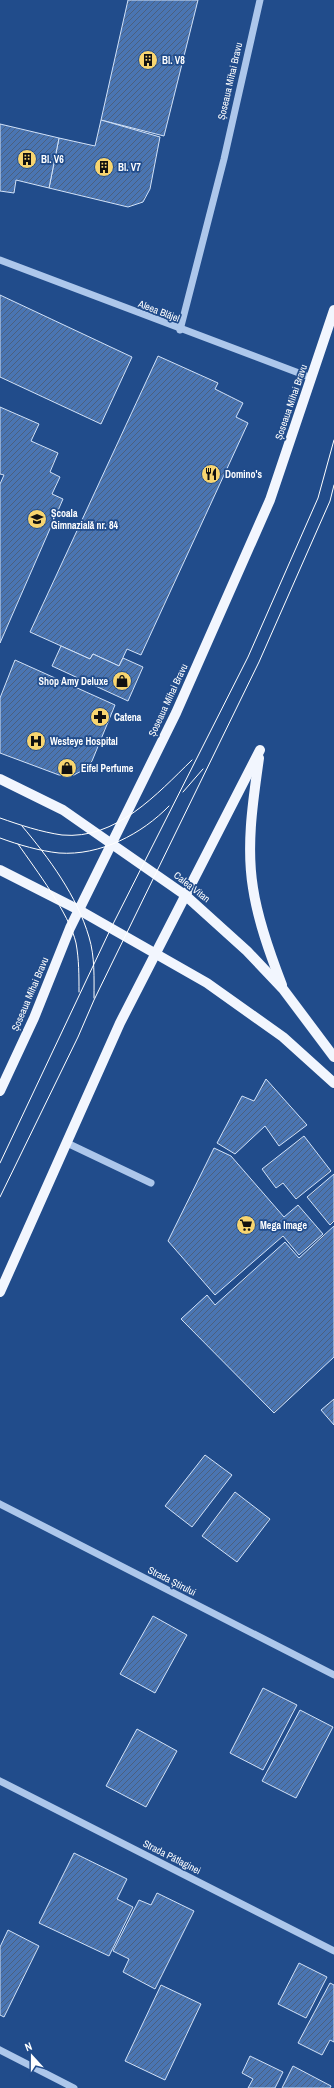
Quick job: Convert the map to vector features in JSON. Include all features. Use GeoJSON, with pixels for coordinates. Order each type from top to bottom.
{"type":"FeatureCollection","features":[{"type":"Feature","properties":{"kind":"main road","name":"Șoseaua Mihai Bravu"},"geometry":{"type":"LineString","coordinates":[[0,1090],[34,1018],[79,910],[176,713],[270,500],[334,310]]}},
{"type":"Feature","properties":{"kind":"main road"},"geometry":{"type":"LineString","coordinates":[[0,1292],[120,1023],[155,952],[260,750],[252,808],[250,850],[253,888],[270,953],[283,989]]}},
{"type":"Feature","properties":{"kind":"main road","name":"Calea Vitan"},"geometry":{"type":"LineString","coordinates":[[0,779],[47,801],[185,895],[242,945],[283,989],[334,1057]]}},
{"type":"Feature","properties":{"kind":"main road"},"geometry":{"type":"LineString","coordinates":[[0,870],[79,910],[207,983],[271,1029],[334,1083]]}},
{"type":"Feature","properties":{"kind":"street","name":"Șoseaua Mihai Bravu"},"geometry":{"type":"LineString","coordinates":[[180,330],[224,159],[260,0]]}},
{"type":"Feature","properties":{"kind":"street","name":"Aleea Blăjel"},"geometry":{"type":"LineString","coordinates":[[0,260],[180,330],[312,378]]}},
{"type":"Feature","properties":{"kind":"street"},"geometry":{"type":"LineString","coordinates":[[67,1143],[151,1183]]}},
{"type":"Feature","properties":{"kind":"street","name":"Strada Știrului"},"geometry":{"type":"LineString","coordinates":[[0,1504],[334,1675]]}},
{"type":"Feature","properties":{"kind":"street","name":"Strada Pătlaginei"},"geometry":{"type":"LineString","coordinates":[[0,1781],[334,1950]]}},
{"type":"Feature","properties":{"kind":"street"},"geometry":{"type":"LineString","coordinates":[[0,2050],[74,2088]]}},
{"type":"Feature","properties":{"kind":"building","name":"Bl. V8"},"geometry":{"type":"Polygon","coordinates":[[[128,0],[198,0],[164,136],[101,120],[128,0]]]}},
{"type":"Feature","properties":{"kind":"building","name":"Bl. V7"},"geometry":{"type":"Polygon","coordinates":[[[101,120],[160,137],[150,189],[143,202],[128,207],[49,188],[59,138],[95,146],[101,120]]]}},
{"type":"Feature","properties":{"kind":"building","name":"Bl. V6"},"geometry":{"type":"Polygon","coordinates":[[[0,124],[59,138],[49,188],[16,180],[14,193],[0,191],[0,124]]]}},
{"type":"Feature","properties":{"kind":"building"},"geometry":{"type":"Polygon","coordinates":[[[0,295],[132,357],[101,424],[0,377],[0,295]]]}},
{"type":"Feature","properties":{"kind":"building"},"geometry":{"type":"Polygon","coordinates":[[[158,356],[218,383],[215,389],[243,403],[236,417],[248,423],[141,655],[127,649],[119,666],[93,654],[90,659],[30,632],[158,356]]]}},
{"type":"Feature","properties":{"kind":"building"},"geometry":{"type":"Polygon","coordinates":[[[0,407],[39,424],[31,441],[58,453],[50,472],[60,477],[52,494],[63,499],[0,643],[0,484],[4,475],[0,474],[0,407]]]}},
{"type":"Feature","properties":{"kind":"building"},"geometry":{"type":"Polygon","coordinates":[[[61,646],[90,659],[93,654],[119,666],[123,658],[143,667],[128,701],[52,666],[61,646]]]}},
{"type":"Feature","properties":{"kind":"building"},"geometry":{"type":"Polygon","coordinates":[[[15,660],[115,705],[92,761],[85,769],[74,775],[59,775],[0,753],[0,698],[15,660]]]}},
{"type":"Feature","properties":{"kind":"building"},"geometry":{"type":"Polygon","coordinates":[[[266,1079],[307,1125],[279,1146],[265,1126],[235,1154],[217,1143],[242,1096],[254,1101],[266,1079]]]}},
{"type":"Feature","properties":{"kind":"building"},"geometry":{"type":"Polygon","coordinates":[[[304,1136],[331,1171],[296,1199],[283,1183],[276,1188],[262,1169],[304,1136]]]}},
{"type":"Feature","properties":{"kind":"building","name":"Mega Image"},"geometry":{"type":"Polygon","coordinates":[[[214,1148],[231,1156],[284,1217],[298,1205],[323,1234],[299,1255],[283,1236],[215,1295],[168,1241],[214,1148]]]}},
{"type":"Feature","properties":{"kind":"building"},"geometry":{"type":"Polygon","coordinates":[[[334,1174],[334,1221],[330,1225],[307,1197],[334,1174]]]}},
{"type":"Feature","properties":{"kind":"building"},"geometry":{"type":"Polygon","coordinates":[[[334,1226],[334,1357],[274,1413],[181,1319],[207,1295],[215,1305],[285,1242],[299,1258],[334,1226]]]}},
{"type":"Feature","properties":{"kind":"building"},"geometry":{"type":"Polygon","coordinates":[[[334,1399],[334,1425],[321,1410],[334,1399]]]}},
{"type":"Feature","properties":{"kind":"building"},"geometry":{"type":"Polygon","coordinates":[[[205,1455],[232,1475],[192,1527],[165,1506],[205,1455]]]}},
{"type":"Feature","properties":{"kind":"building"},"geometry":{"type":"Polygon","coordinates":[[[235,1492],[270,1519],[237,1562],[202,1536],[235,1492]]]}},
{"type":"Feature","properties":{"kind":"building"},"geometry":{"type":"Polygon","coordinates":[[[153,1616],[187,1635],[155,1693],[120,1674],[153,1616]]]}},
{"type":"Feature","properties":{"kind":"building"},"geometry":{"type":"Polygon","coordinates":[[[263,1688],[297,1705],[263,1770],[230,1753],[263,1688]]]}},
{"type":"Feature","properties":{"kind":"building"},"geometry":{"type":"Polygon","coordinates":[[[300,1710],[333,1727],[296,1798],[262,1781],[300,1710]]]}},
{"type":"Feature","properties":{"kind":"building"},"geometry":{"type":"Polygon","coordinates":[[[137,1729],[177,1751],[146,1807],[106,1786],[137,1729]]]}},
{"type":"Feature","properties":{"kind":"building"},"geometry":{"type":"Polygon","coordinates":[[[74,1853],[127,1879],[117,1899],[133,1907],[109,1956],[39,1923],[74,1853]]]}},
{"type":"Feature","properties":{"kind":"building"},"geometry":{"type":"Polygon","coordinates":[[[157,1893],[194,1911],[155,1989],[123,1972],[129,1959],[113,1951],[139,1900],[151,1905],[157,1893]]]}},
{"type":"Feature","properties":{"kind":"building"},"geometry":{"type":"Polygon","coordinates":[[[8,1930],[39,1946],[4,2017],[0,2015],[0,1947],[8,1930]]]}},
{"type":"Feature","properties":{"kind":"building"},"geometry":{"type":"Polygon","coordinates":[[[299,1963],[327,1977],[306,2018],[278,2004],[299,1963]]]}},
{"type":"Feature","properties":{"kind":"building"},"geometry":{"type":"Polygon","coordinates":[[[330,1983],[334,1985],[334,2042],[330,2040],[322,2055],[298,2043],[330,1983]]]}},
{"type":"Feature","properties":{"kind":"building"},"geometry":{"type":"Polygon","coordinates":[[[161,1985],[201,2004],[165,2080],[125,2061],[161,1985]]]}},
{"type":"Feature","properties":{"kind":"building"},"geometry":{"type":"Polygon","coordinates":[[[250,2056],[283,2072],[275,2088],[248,2088],[253,2079],[242,2073],[250,2056]]]}},
{"type":"Feature","properties":{"kind":"building"},"geometry":{"type":"Polygon","coordinates":[[[293,2066],[331,2086],[330,2088],[282,2088],[293,2066]]]}},
{"type":"Feature","properties":{"kind":"tram line"},"geometry":{"type":"LineString","coordinates":[[0,1163],[111,928],[248,657],[318,498],[334,440]]}},
{"type":"Feature","properties":{"kind":"tram line"},"geometry":{"type":"LineString","coordinates":[[0,1197],[78,1037],[94,1000],[259,662],[330,501],[334,485]]}},
{"type":"Feature","properties":{"kind":"tram line"},"geometry":{"type":"LineString","coordinates":[[0,818],[23,826],[62,835],[82,835],[100,830],[118,822],[150,800],[192,760]]}},
{"type":"Feature","properties":{"kind":"tram line"},"geometry":{"type":"LineString","coordinates":[[183,792],[203,769]]}},
{"type":"Feature","properties":{"kind":"tram line"},"geometry":{"type":"LineString","coordinates":[[0,838],[52,852],[74,853],[90,851],[105,847],[133,834],[146,826],[169,806]]}},
{"type":"Feature","properties":{"kind":"tram line"},"geometry":{"type":"LineString","coordinates":[[22,826],[52,864],[70,892],[84,922],[92,952],[94,968],[94,998]]}},
{"type":"Feature","properties":{"kind":"tram line"},"geometry":{"type":"LineString","coordinates":[[18,844],[51,892],[67,919],[72,931],[78,955],[79,992]]}},
{"type":"Feature","properties":{"kind":"place","name":"Bl. V8"},"geometry":{"type":"Point","coordinates":[148,60]}},
{"type":"Feature","properties":{"kind":"place","name":"Bl. V6"},"geometry":{"type":"Point","coordinates":[27,159]}},
{"type":"Feature","properties":{"kind":"place","name":"Bl. V7"},"geometry":{"type":"Point","coordinates":[104,167]}},
{"type":"Feature","properties":{"kind":"place","name":"Domino's"},"geometry":{"type":"Point","coordinates":[211,474]}},
{"type":"Feature","properties":{"kind":"place","name":"Școala Gimnazială nr. 84"},"geometry":{"type":"Point","coordinates":[37,519]}},
{"type":"Feature","properties":{"kind":"place","name":"Shop Amy Deluxe"},"geometry":{"type":"Point","coordinates":[122,681]}},
{"type":"Feature","properties":{"kind":"place","name":"Catena"},"geometry":{"type":"Point","coordinates":[100,717]}},
{"type":"Feature","properties":{"kind":"place","name":"Westeye Hospital"},"geometry":{"type":"Point","coordinates":[36,741]}},
{"type":"Feature","properties":{"kind":"place","name":"Eifel Perfume"},"geometry":{"type":"Point","coordinates":[67,768]}},
{"type":"Feature","properties":{"kind":"place","name":"Mega Image"},"geometry":{"type":"Point","coordinates":[246,1225]}}]}
